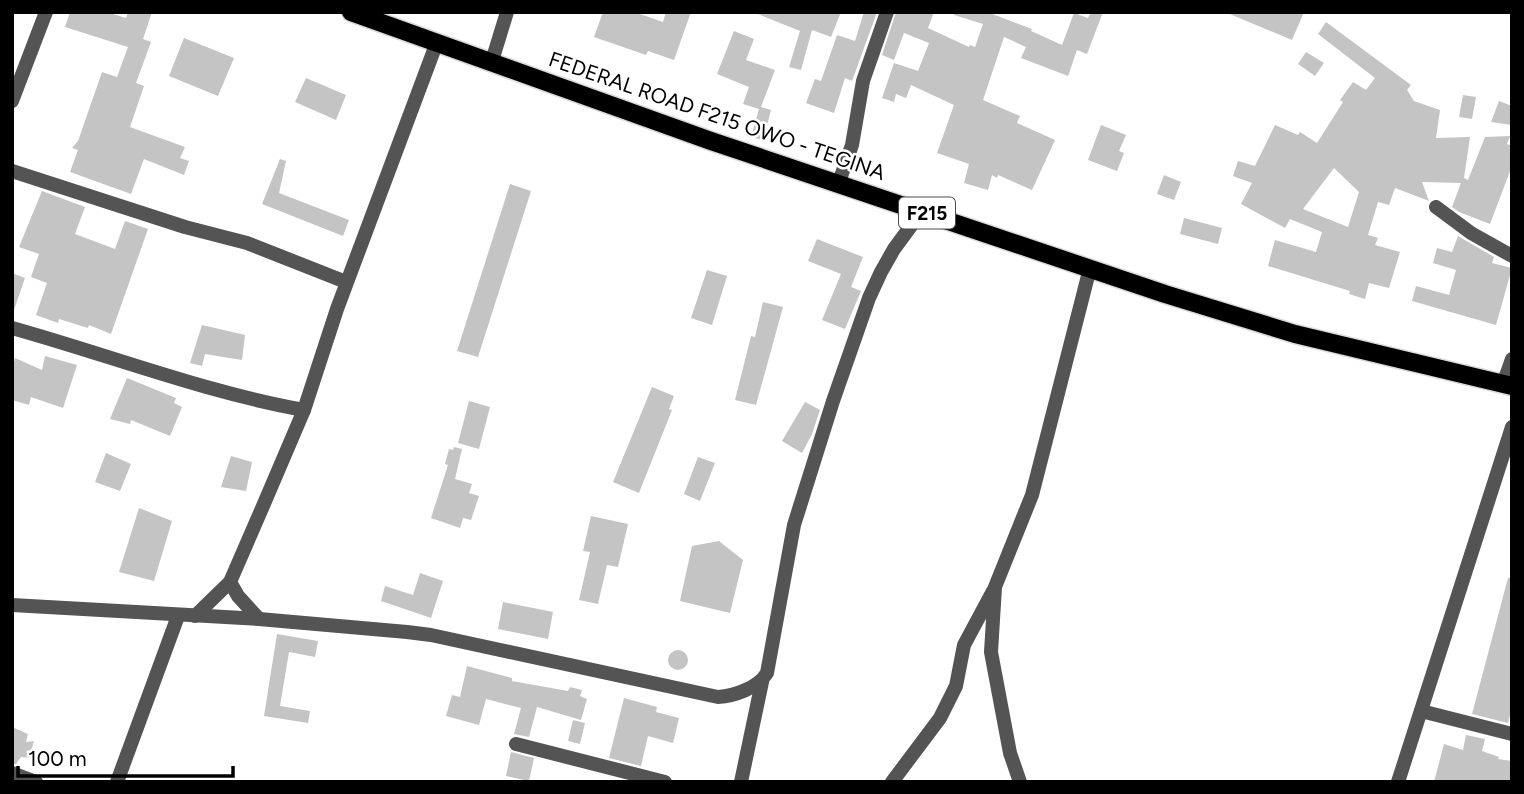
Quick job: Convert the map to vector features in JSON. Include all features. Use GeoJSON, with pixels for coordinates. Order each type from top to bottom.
{"type":"FeatureCollection","features":[{"type":"Feature","properties":{"kind":"main road","name":"FEDERAL ROAD F215 OWO - TEGINA"},"geometry":{"type":"LineString","coordinates":[[351,12],[711,141],[1177,298],[1284,331],[1507,385]]}},
{"type":"Feature","properties":{"kind":"street"},"geometry":{"type":"LineString","coordinates":[[12,101],[46,12]]}},
{"type":"Feature","properties":{"kind":"street"},"geometry":{"type":"LineString","coordinates":[[492,61],[507,12]]}},
{"type":"Feature","properties":{"kind":"street"},"geometry":{"type":"LineString","coordinates":[[839,182],[852,145],[863,81],[887,12]]}},
{"type":"Feature","properties":{"kind":"street"},"geometry":{"type":"LineString","coordinates":[[195,616],[230,582],[304,410],[346,282],[437,42]]}},
{"type":"Feature","properties":{"kind":"street"},"geometry":{"type":"LineString","coordinates":[[12,171],[185,227],[247,243],[346,282]]}},
{"type":"Feature","properties":{"kind":"street"},"geometry":{"type":"LineString","coordinates":[[1437,207],[1471,233],[1512,256]]}},
{"type":"Feature","properties":{"kind":"street"},"geometry":{"type":"LineString","coordinates":[[741,782],[766,673],[794,525],[833,401],[869,298],[881,272],[922,211]]}},
{"type":"Feature","properties":{"kind":"street"},"geometry":{"type":"LineString","coordinates":[[892,782],[940,718],[956,686],[964,645],[995,587],[1032,495],[1090,268]]}},
{"type":"Feature","properties":{"kind":"street"},"geometry":{"type":"LineString","coordinates":[[12,328],[183,381],[304,410]]}},
{"type":"Feature","properties":{"kind":"street"},"geometry":{"type":"LineString","coordinates":[[1507,385],[1512,359]]}},
{"type":"Feature","properties":{"kind":"street"},"geometry":{"type":"LineString","coordinates":[[1398,782],[1512,427]]}},
{"type":"Feature","properties":{"kind":"street"},"geometry":{"type":"LineString","coordinates":[[230,582],[243,603],[259,620]]}},
{"type":"Feature","properties":{"kind":"street"},"geometry":{"type":"LineString","coordinates":[[995,587],[991,652],[1010,753],[1020,782]]}},
{"type":"Feature","properties":{"kind":"street"},"geometry":{"type":"LineString","coordinates":[[12,605],[259,620],[431,635],[718,697],[729,696],[762,682]]}},
{"type":"Feature","properties":{"kind":"street"},"geometry":{"type":"LineString","coordinates":[[117,782],[178,616]]}},
{"type":"Feature","properties":{"kind":"street"},"geometry":{"type":"LineString","coordinates":[[1421,711],[1512,734]]}},
{"type":"Feature","properties":{"kind":"street"},"geometry":{"type":"LineString","coordinates":[[516,744],[665,782]]}},
{"type":"Feature","properties":{"kind":"street"},"geometry":{"type":"LineString","coordinates":[[12,773],[36,782]]}},
{"type":"Feature","properties":{"kind":"building"},"geometry":{"type":"Polygon","coordinates":[[[70,12],[106,12],[126,18],[128,12],[152,12],[143,39],[151,42],[136,83],[144,86],[130,127],[185,147],[180,158],[189,161],[184,175],[144,159],[131,194],[70,172],[78,150],[72,148],[78,141],[102,72],[117,77],[128,47],[65,27],[70,12]]]}},
{"type":"Feature","properties":{"kind":"building"},"geometry":{"type":"Polygon","coordinates":[[[603,12],[634,12],[663,22],[666,12],[691,12],[674,60],[648,51],[646,55],[594,37],[603,12]]]}},
{"type":"Feature","properties":{"kind":"building"},"geometry":{"type":"Polygon","coordinates":[[[753,12],[841,12],[831,37],[812,30],[801,70],[789,67],[800,31],[753,12]]]}},
{"type":"Feature","properties":{"kind":"building"},"geometry":{"type":"Polygon","coordinates":[[[864,12],[877,12],[852,81],[845,78],[834,113],[806,103],[815,79],[821,81],[837,35],[855,41],[864,12]]]}},
{"type":"Feature","properties":{"kind":"building"},"geometry":{"type":"Polygon","coordinates":[[[896,12],[934,12],[928,28],[969,47],[975,47],[983,24],[954,15],[955,12],[987,12],[1032,29],[1031,31],[1062,45],[1074,13],[1088,18],[1091,12],[1103,12],[1087,54],[1077,50],[1068,76],[1021,58],[1026,47],[1004,37],[983,100],[1020,116],[1017,123],[1055,140],[1032,190],[998,175],[997,178],[992,175],[988,190],[964,183],[969,164],[937,153],[954,105],[911,85],[906,98],[896,94],[894,102],[882,98],[894,63],[918,71],[929,43],[904,33],[894,60],[882,55],[896,12]]]}},
{"type":"Feature","properties":{"kind":"building"},"geometry":{"type":"Polygon","coordinates":[[[1225,12],[1304,12],[1292,40],[1225,12]]]}},
{"type":"Feature","properties":{"kind":"building"},"geometry":{"type":"Polygon","coordinates":[[[1326,22],[1411,85],[1407,90],[1414,101],[1440,110],[1436,138],[1470,137],[1464,178],[1468,180],[1485,137],[1510,136],[1507,144],[1512,146],[1512,166],[1490,224],[1452,207],[1461,183],[1422,182],[1429,201],[1395,188],[1389,205],[1378,202],[1368,235],[1378,238],[1375,245],[1400,252],[1389,288],[1369,283],[1365,299],[1349,294],[1350,291],[1268,266],[1275,240],[1316,252],[1322,232],[1290,219],[1285,228],[1241,204],[1252,183],[1233,176],[1238,161],[1255,166],[1275,125],[1298,135],[1300,132],[1317,143],[1353,82],[1366,90],[1375,78],[1318,34],[1326,22]],[[1334,168],[1303,209],[1348,227],[1359,192],[1334,168]]]}},
{"type":"Feature","properties":{"kind":"building"},"geometry":{"type":"Polygon","coordinates":[[[734,31],[754,39],[746,60],[775,70],[761,107],[771,110],[763,140],[751,137],[759,109],[743,104],[749,87],[717,74],[734,31]]]}},
{"type":"Feature","properties":{"kind":"building"},"geometry":{"type":"Polygon","coordinates":[[[184,38],[234,58],[218,96],[169,76],[184,38]]]}},
{"type":"Feature","properties":{"kind":"building"},"geometry":{"type":"Polygon","coordinates":[[[1306,52],[1324,63],[1315,76],[1298,64],[1306,52]]]}},
{"type":"Feature","properties":{"kind":"building"},"geometry":{"type":"Polygon","coordinates":[[[306,78],[346,95],[336,120],[295,102],[306,78]]]}},
{"type":"Feature","properties":{"kind":"building"},"geometry":{"type":"Polygon","coordinates":[[[1463,95],[1476,97],[1472,119],[1459,117],[1463,95]]]}},
{"type":"Feature","properties":{"kind":"building"},"geometry":{"type":"Polygon","coordinates":[[[1499,101],[1512,106],[1512,125],[1491,122],[1499,101]]]}},
{"type":"Feature","properties":{"kind":"building"},"geometry":{"type":"Polygon","coordinates":[[[1101,125],[1126,135],[1119,151],[1124,153],[1117,171],[1088,160],[1101,125]]]}},
{"type":"Feature","properties":{"kind":"building"},"geometry":{"type":"Polygon","coordinates":[[[280,159],[286,161],[279,193],[349,220],[343,236],[262,204],[280,159]]]}},
{"type":"Feature","properties":{"kind":"building"},"geometry":{"type":"Polygon","coordinates":[[[1164,175],[1181,182],[1174,200],[1157,194],[1164,175]]]}},
{"type":"Feature","properties":{"kind":"building"},"geometry":{"type":"Polygon","coordinates":[[[510,184],[531,191],[478,357],[457,351],[510,184]]]}},
{"type":"Feature","properties":{"kind":"building"},"geometry":{"type":"Polygon","coordinates":[[[42,191],[85,207],[75,234],[115,249],[125,221],[148,229],[111,334],[89,325],[88,328],[59,319],[58,323],[36,315],[47,283],[31,277],[39,254],[19,247],[42,191]]]}},
{"type":"Feature","properties":{"kind":"building"},"geometry":{"type":"Polygon","coordinates":[[[1184,218],[1222,228],[1218,244],[1180,234],[1184,218]]]}},
{"type":"Feature","properties":{"kind":"building"},"geometry":{"type":"Polygon","coordinates":[[[1458,236],[1494,257],[1492,263],[1512,268],[1496,325],[1412,301],[1416,286],[1449,295],[1456,270],[1433,263],[1437,248],[1452,252],[1458,236]]]}},
{"type":"Feature","properties":{"kind":"building"},"geometry":{"type":"Polygon","coordinates":[[[817,239],[863,257],[851,287],[861,291],[845,329],[822,320],[841,274],[808,261],[817,239]]]}},
{"type":"Feature","properties":{"kind":"building"},"geometry":{"type":"Polygon","coordinates":[[[707,270],[727,276],[712,325],[691,318],[707,270]]]}},
{"type":"Feature","properties":{"kind":"building"},"geometry":{"type":"Polygon","coordinates":[[[12,273],[25,278],[14,310],[12,310],[12,273]]]}},
{"type":"Feature","properties":{"kind":"building"},"geometry":{"type":"Polygon","coordinates":[[[763,302],[783,307],[756,405],[735,400],[751,336],[755,337],[763,302]]]}},
{"type":"Feature","properties":{"kind":"building"},"geometry":{"type":"Polygon","coordinates":[[[202,325],[245,335],[242,360],[205,354],[202,366],[190,363],[202,325]]]}},
{"type":"Feature","properties":{"kind":"building"},"geometry":{"type":"Polygon","coordinates":[[[45,356],[77,365],[63,408],[31,397],[29,405],[12,400],[12,370],[15,358],[42,370],[45,356]]]}},
{"type":"Feature","properties":{"kind":"building"},"geometry":{"type":"Polygon","coordinates":[[[127,378],[176,398],[174,403],[182,407],[170,436],[131,420],[130,424],[110,419],[127,378]]]}},
{"type":"Feature","properties":{"kind":"building"},"geometry":{"type":"Polygon","coordinates":[[[652,387],[674,396],[669,409],[672,410],[639,493],[613,482],[652,387]]]}},
{"type":"Feature","properties":{"kind":"building"},"geometry":{"type":"Polygon","coordinates":[[[469,401],[490,407],[479,449],[458,443],[469,401]]]}},
{"type":"Feature","properties":{"kind":"building"},"geometry":{"type":"Polygon","coordinates":[[[805,402],[820,410],[802,453],[782,441],[805,402]]]}},
{"type":"Feature","properties":{"kind":"building"},"geometry":{"type":"Polygon","coordinates":[[[454,447],[462,449],[455,479],[472,484],[469,493],[479,496],[471,520],[463,518],[460,528],[431,518],[448,465],[445,464],[449,449],[453,450],[454,447]]]}},
{"type":"Feature","properties":{"kind":"building"},"geometry":{"type":"Polygon","coordinates":[[[106,453],[131,464],[120,491],[95,482],[106,453]]]}},
{"type":"Feature","properties":{"kind":"building"},"geometry":{"type":"Polygon","coordinates":[[[231,456],[252,462],[246,491],[221,487],[231,456]]]}},
{"type":"Feature","properties":{"kind":"building"},"geometry":{"type":"Polygon","coordinates":[[[698,457],[715,463],[700,501],[684,494],[698,457]]]}},
{"type":"Feature","properties":{"kind":"building"},"geometry":{"type":"Polygon","coordinates":[[[139,508],[172,521],[154,581],[119,572],[139,508]]]}},
{"type":"Feature","properties":{"kind":"building"},"geometry":{"type":"Polygon","coordinates":[[[591,516],[628,524],[618,567],[607,565],[598,604],[579,600],[590,552],[583,551],[591,516]]]}},
{"type":"Feature","properties":{"kind":"building"},"geometry":{"type":"Polygon","coordinates":[[[719,541],[743,560],[730,613],[680,601],[692,546],[719,541]]]}},
{"type":"Feature","properties":{"kind":"building"},"geometry":{"type":"Polygon","coordinates":[[[420,573],[443,581],[431,618],[381,601],[385,586],[413,595],[420,573]]]}},
{"type":"Feature","properties":{"kind":"building"},"geometry":{"type":"Polygon","coordinates":[[[1508,578],[1512,578],[1512,707],[1508,723],[1472,714],[1508,578]]]}},
{"type":"Feature","properties":{"kind":"building"},"geometry":{"type":"Polygon","coordinates":[[[503,602],[553,612],[548,639],[498,629],[503,602]]]}},
{"type":"Feature","properties":{"kind":"building"},"geometry":{"type":"Polygon","coordinates":[[[277,634],[318,641],[315,657],[289,652],[280,706],[310,711],[308,723],[264,716],[277,634]]]}},
{"type":"Feature","properties":{"kind":"building"},"geometry":{"type":"Polygon","coordinates":[[[678,650],[685,653],[688,660],[685,667],[678,670],[671,667],[668,660],[671,653],[678,650]]]}},
{"type":"Feature","properties":{"kind":"building"},"geometry":{"type":"Polygon","coordinates":[[[467,666],[512,678],[512,681],[568,691],[570,687],[582,690],[580,696],[587,699],[581,720],[537,707],[529,737],[514,734],[521,708],[486,699],[479,725],[446,716],[452,695],[460,697],[467,666]]]}},
{"type":"Feature","properties":{"kind":"building"},"geometry":{"type":"Polygon","coordinates":[[[624,698],[657,707],[656,712],[679,718],[673,743],[648,736],[641,766],[609,758],[624,698]]]}},
{"type":"Feature","properties":{"kind":"building"},"geometry":{"type":"Polygon","coordinates":[[[573,720],[585,723],[580,744],[568,741],[573,720]]]}},
{"type":"Feature","properties":{"kind":"building"},"geometry":{"type":"Polygon","coordinates":[[[12,727],[28,734],[26,742],[34,741],[29,758],[21,757],[16,764],[12,764],[12,727]]]}},
{"type":"Feature","properties":{"kind":"building"},"geometry":{"type":"Polygon","coordinates":[[[1466,735],[1485,739],[1482,751],[1499,757],[1498,759],[1512,761],[1512,782],[1434,782],[1444,744],[1463,750],[1466,735]]]}},
{"type":"Feature","properties":{"kind":"building"},"geometry":{"type":"Polygon","coordinates":[[[511,752],[534,758],[529,781],[506,776],[511,752]]]}}]}
